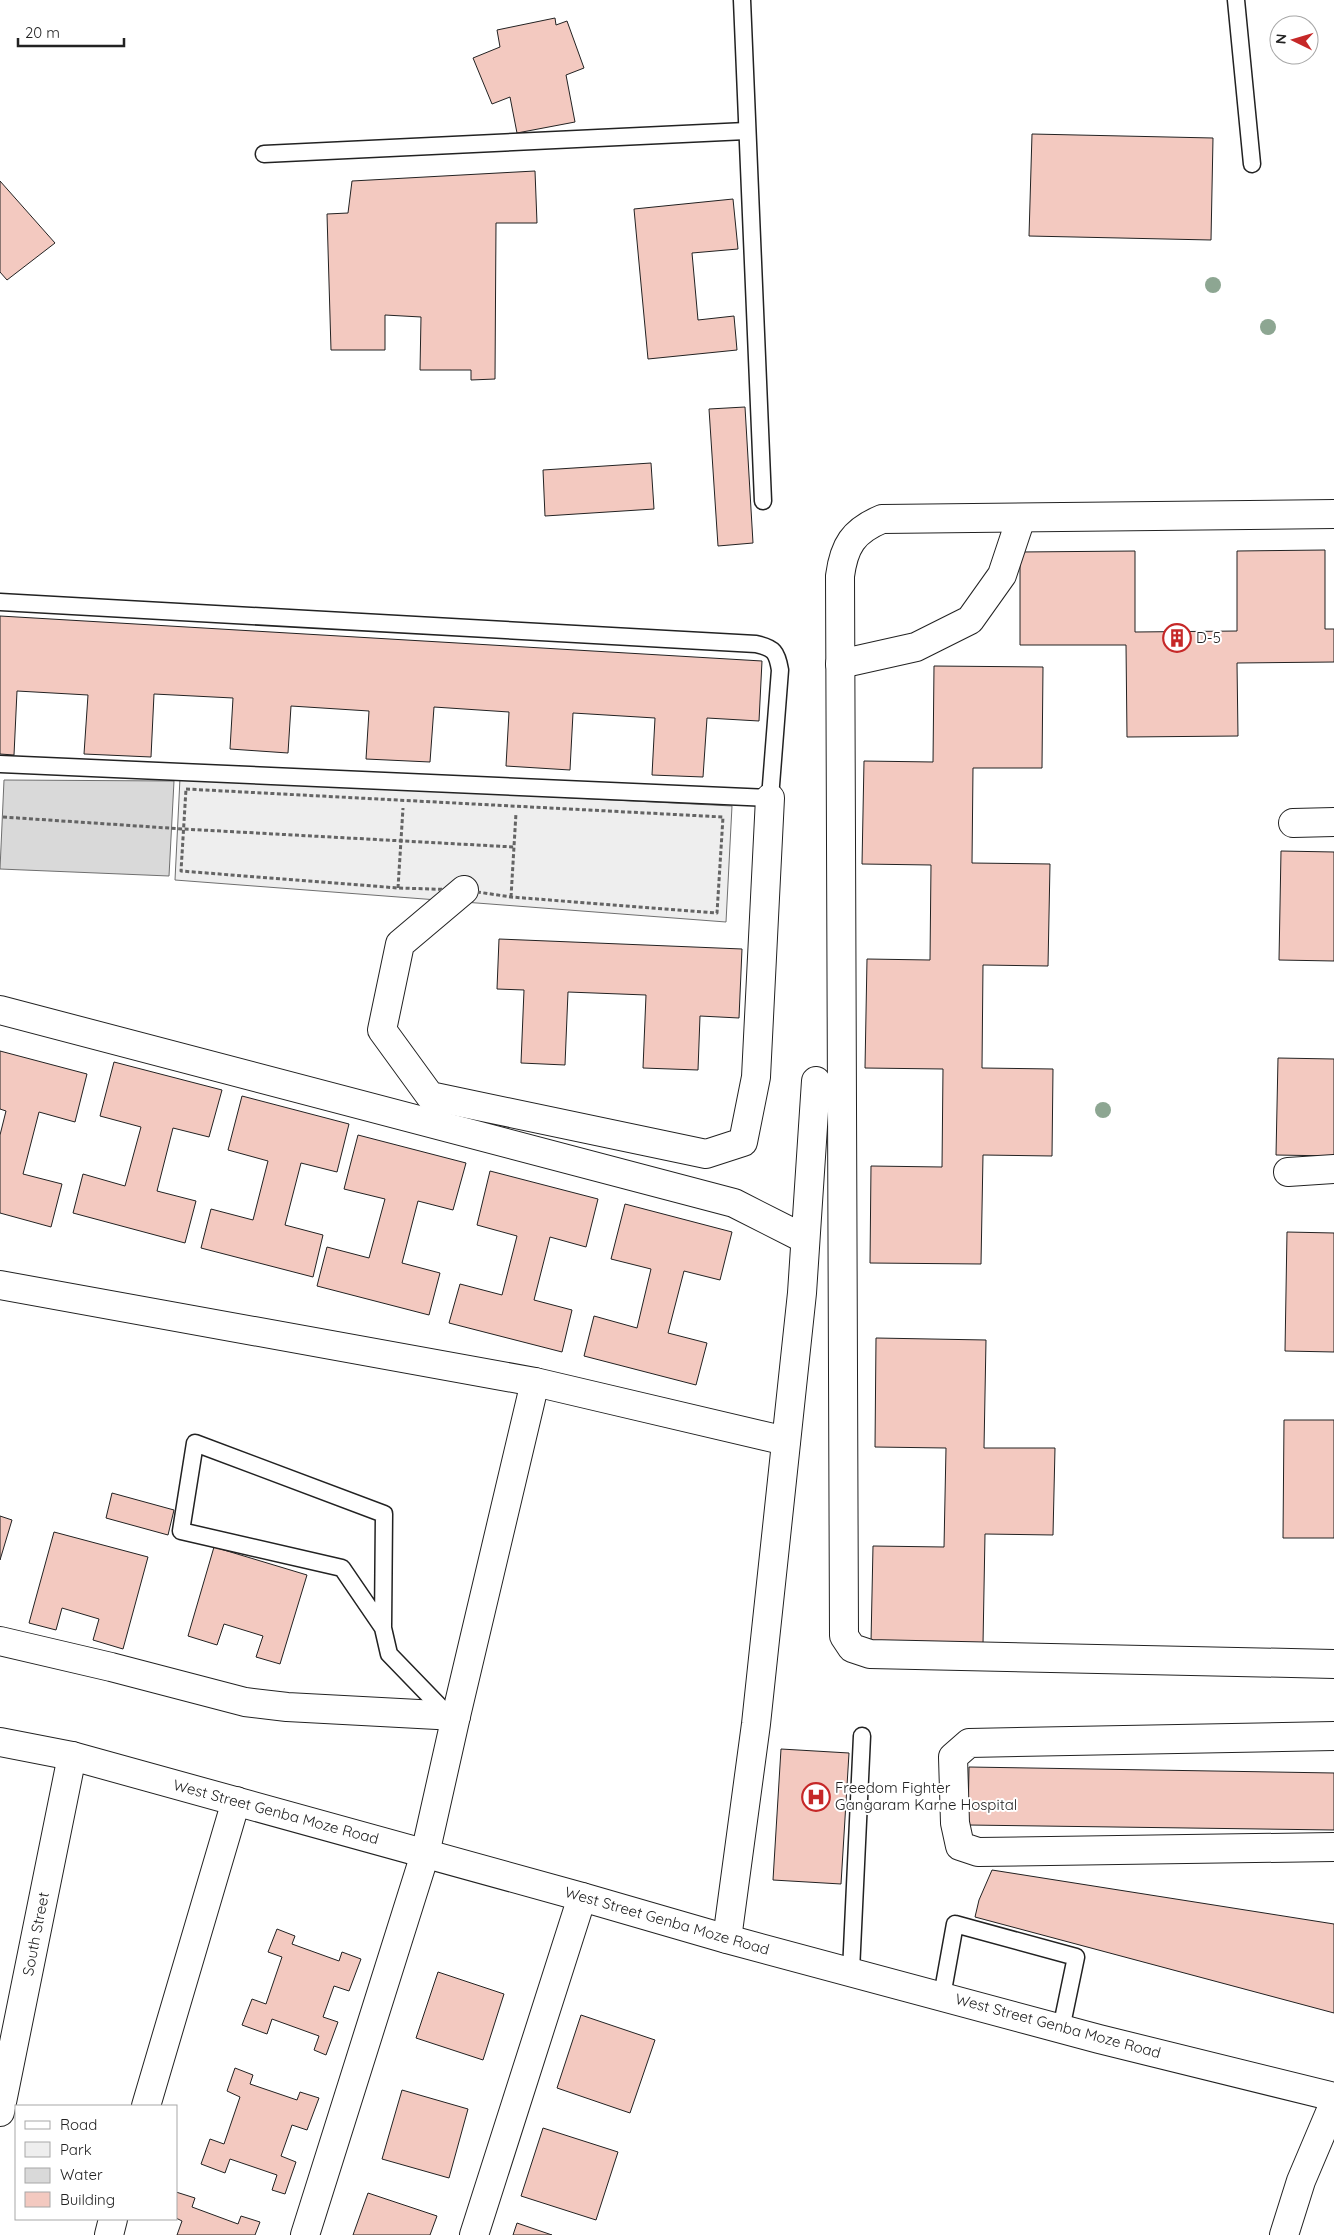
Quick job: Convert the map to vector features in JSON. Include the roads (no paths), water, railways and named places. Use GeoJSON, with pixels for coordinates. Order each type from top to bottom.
{"type":"FeatureCollection","features":[{"type":"Feature","properties":{"kind":"street"},"geometry":{"type":"LineString","coordinates":[[1334,514],[882,519],[865,526],[850,541],[842,559],[840,576],[844,1636],[852,1648],[870,1654],[1334,1664]]}},
{"type":"Feature","properties":{"kind":"street"},"geometry":{"type":"LineString","coordinates":[[840,664],[916,647],[970,620],[1002,575],[1021,518]]}},
{"type":"Feature","properties":{"kind":"street"},"geometry":{"type":"LineString","coordinates":[[464,890],[400,944],[382,1030],[430,1096],[706,1154],[743,1142],[756,1077],[770,798]]}},
{"type":"Feature","properties":{"kind":"street"},"geometry":{"type":"LineString","coordinates":[[1293,823],[1334,822]]}},
{"type":"Feature","properties":{"kind":"street"},"geometry":{"type":"LineString","coordinates":[[0,1010],[734,1203],[805,1239]]}},
{"type":"Feature","properties":{"kind":"street"},"geometry":{"type":"LineString","coordinates":[[727,1939],[756,1724],[802,1293],[816,1081]]}},
{"type":"Feature","properties":{"kind":"street"},"geometry":{"type":"LineString","coordinates":[[1288,1172],[1334,1169]]}},
{"type":"Feature","properties":{"kind":"street"},"geometry":{"type":"LineString","coordinates":[[0,1285],[535,1382],[786,1441]]}},
{"type":"Feature","properties":{"kind":"street"},"geometry":{"type":"LineString","coordinates":[[305,2235],[425,1854],[452,1716],[535,1382]]}},
{"type":"Feature","properties":{"kind":"street"},"geometry":{"type":"LineString","coordinates":[[0,1642],[111,1667],[245,1702],[287,1707],[452,1716]]}},
{"type":"Feature","properties":{"kind":"street"},"geometry":{"type":"LineString","coordinates":[[1334,1736],[969,1743],[953,1757],[955,1823],[960,1846],[978,1852],[1334,1847]]}},
{"type":"Feature","properties":{"kind":"street","name":"West Street Genba Moze Road"},"geometry":{"type":"LineString","coordinates":[[0,1742],[72,1756],[727,1939],[852,1971],[1060,2029],[1334,2098]]}},
{"type":"Feature","properties":{"kind":"street","name":"South Street"},"geometry":{"type":"LineString","coordinates":[[0,2112],[72,1756]]}},
{"type":"Feature","properties":{"kind":"street"},"geometry":{"type":"LineString","coordinates":[[146,2105],[236,1801]]}},
{"type":"Feature","properties":{"kind":"street"},"geometry":{"type":"LineString","coordinates":[[474,2235],[582,1897]]}},
{"type":"Feature","properties":{"kind":"street"},"geometry":{"type":"LineString","coordinates":[[1284,2235],[1301,2181],[1334,2103]]}},
{"type":"Feature","properties":{"kind":"street"},"geometry":{"type":"LineString","coordinates":[[109,2235],[113,2220]]}},
{"type":"Feature","properties":{"kind":"lane"},"geometry":{"type":"LineString","coordinates":[[742,0],[763,502]]}},
{"type":"Feature","properties":{"kind":"lane"},"geometry":{"type":"LineString","coordinates":[[1236,0],[1252,164]]}},
{"type":"Feature","properties":{"kind":"lane"},"geometry":{"type":"LineString","coordinates":[[264,154],[746,131]]}},
{"type":"Feature","properties":{"kind":"lane"},"geometry":{"type":"LineString","coordinates":[[0,602],[746,644],[769,647],[777,656],[780,670],[770,798],[0,764]]}},
{"type":"Feature","properties":{"kind":"lane"},"geometry":{"type":"LineString","coordinates":[[383,1628],[342,1568],[181,1532],[195,1443],[384,1514],[383,1628],[389,1654],[452,1716]]}},
{"type":"Feature","properties":{"kind":"lane"},"geometry":{"type":"LineString","coordinates":[[852,1971],[862,1736]]}},
{"type":"Feature","properties":{"kind":"lane"},"geometry":{"type":"LineString","coordinates":[[942,1996],[955,1924],[1076,1957],[1060,2029]]}},
{"type":"Feature","properties":{"kind":"water"},"geometry":{"type":"Polygon","coordinates":[[[4,780],[174,781],[169,876],[0,869],[4,780]]]}},
{"type":"Feature","properties":{"kind":"place","name":"D-5"},"geometry":{"type":"Point","coordinates":[1177,638]}},
{"type":"Feature","properties":{"kind":"place","name":"Freedom Fighter Gangaram Karne Hospital"},"geometry":{"type":"Point","coordinates":[816,1797]}}]}
